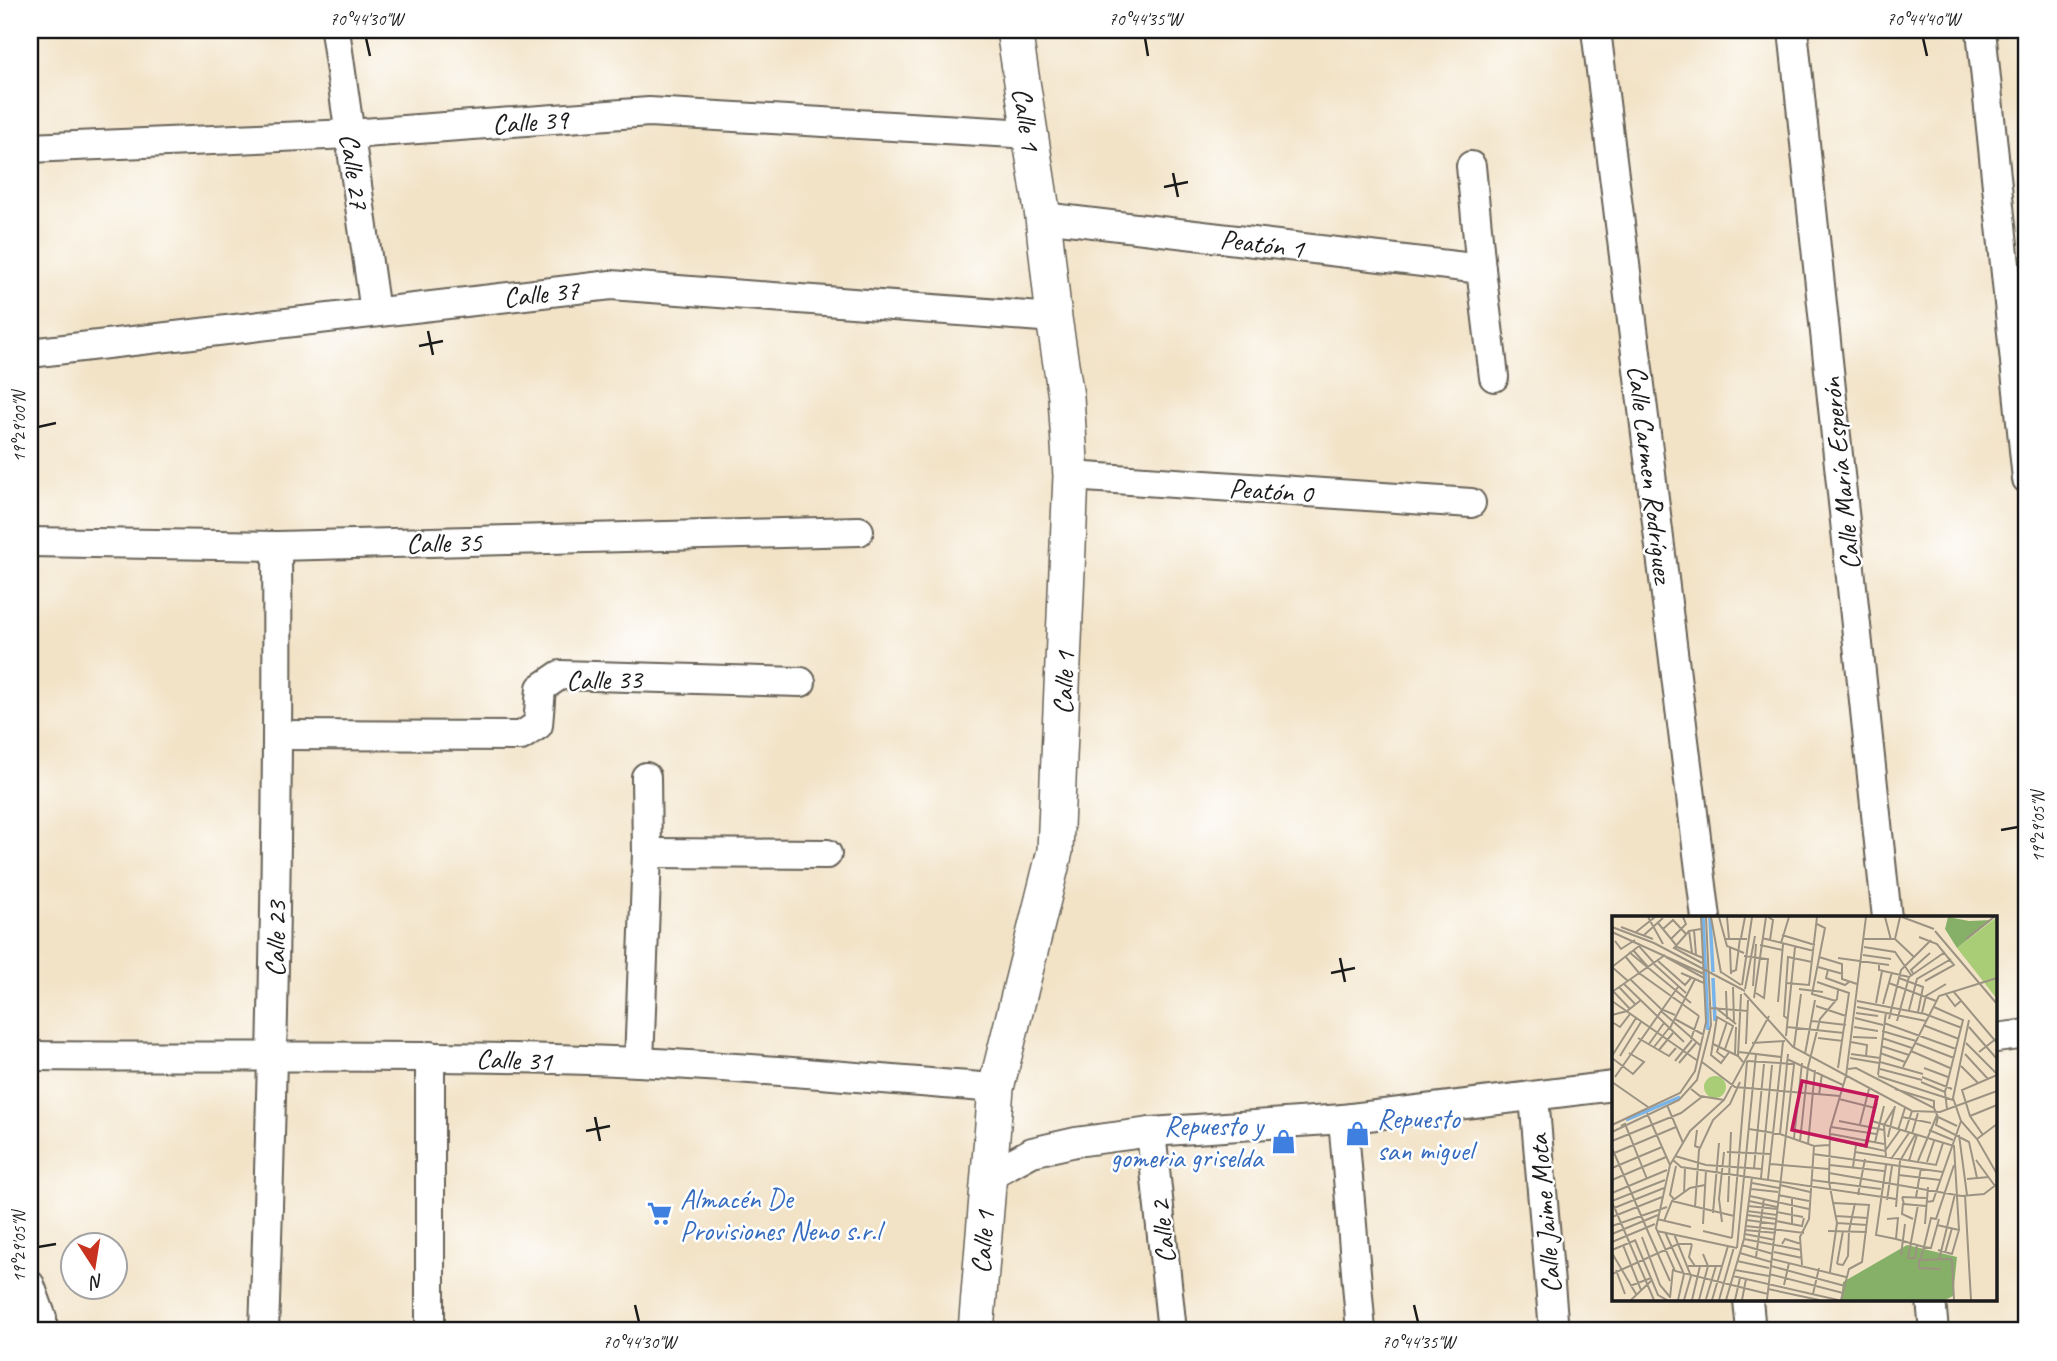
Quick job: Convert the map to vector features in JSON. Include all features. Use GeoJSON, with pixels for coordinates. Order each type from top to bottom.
{"type":"FeatureCollection","features":[{"type":"Feature","properties":{"kind":"street","name":"Calle 27"},"geometry":{"type":"LineString","coordinates":[[335,30],[375,312]]}},
{"type":"Feature","properties":{"kind":"street","name":"Calle 1"},"geometry":{"type":"LineString","coordinates":[[976,1331],[996,1088],[1055,851],[1072,476],[1066,397],[1043,217],[1014,30]]}},
{"type":"Feature","properties":{"kind":"street","name":"Calle Carmen Rodríguez"},"geometry":{"type":"LineString","coordinates":[[1595,30],[1706,916]]}},
{"type":"Feature","properties":{"kind":"street","name":"Calle María Esperón"},"geometry":{"type":"LineString","coordinates":[[1793,30],[1887,916]]}},
{"type":"Feature","properties":{"kind":"street"},"geometry":{"type":"LineString","coordinates":[[1981,30],[2027,478]]}},
{"type":"Feature","properties":{"kind":"street","name":"Calle 39"},"geometry":{"type":"LineString","coordinates":[[30,148],[350,134],[649,112],[1030,134]]}},
{"type":"Feature","properties":{"kind":"street"},"geometry":{"type":"LineString","coordinates":[[1471,166],[1494,377]]}},
{"type":"Feature","properties":{"kind":"street","name":"Peatón 1"},"geometry":{"type":"LineString","coordinates":[[1043,217],[1481,269]]}},
{"type":"Feature","properties":{"kind":"street","name":"Calle 37"},"geometry":{"type":"LineString","coordinates":[[30,353],[611,285],[1054,318]]}},
{"type":"Feature","properties":{"kind":"street","name":"Peatón 0"},"geometry":{"type":"LineString","coordinates":[[1072,476],[1471,503]]}},
{"type":"Feature","properties":{"kind":"street","name":"Calle 35"},"geometry":{"type":"LineString","coordinates":[[30,542],[277,546],[859,531]]}},
{"type":"Feature","properties":{"kind":"street","name":"Calle 23"},"geometry":{"type":"LineString","coordinates":[[264,1331],[273,1058],[278,735],[277,546]]}},
{"type":"Feature","properties":{"kind":"street","name":"Calle 33"},"geometry":{"type":"LineString","coordinates":[[278,735],[521,736],[538,725],[541,688],[560,675],[801,682]]}},
{"type":"Feature","properties":{"kind":"street"},"geometry":{"type":"LineString","coordinates":[[639,1062],[647,853],[646,777]]}},
{"type":"Feature","properties":{"kind":"street"},"geometry":{"type":"LineString","coordinates":[[647,853],[827,854]]}},
{"type":"Feature","properties":{"kind":"street"},"geometry":{"type":"LineString","coordinates":[[1997,1038],[2027,1034]]}},
{"type":"Feature","properties":{"kind":"street","name":"Calle 31"},"geometry":{"type":"LineString","coordinates":[[30,1056],[430,1056],[639,1062],[996,1088]]}},
{"type":"Feature","properties":{"kind":"street"},"geometry":{"type":"LineString","coordinates":[[430,1056],[430,1331]]}},
{"type":"Feature","properties":{"kind":"street"},"geometry":{"type":"LineString","coordinates":[[988,1176],[1032,1152],[1054,1146],[1151,1132],[1343,1119],[1612,1086]]}},
{"type":"Feature","properties":{"kind":"street","name":"Calle Jaime Mota"},"geometry":{"type":"LineString","coordinates":[[1534,1097],[1554,1331]]}},
{"type":"Feature","properties":{"kind":"street"},"geometry":{"type":"LineString","coordinates":[[1343,1119],[1361,1331]]}},
{"type":"Feature","properties":{"kind":"street","name":"Calle 2"},"geometry":{"type":"LineString","coordinates":[[1151,1132],[1172,1331]]}},
{"type":"Feature","properties":{"kind":"street"},"geometry":{"type":"LineString","coordinates":[[30,1285],[42,1318],[42,1331]]}},
{"type":"Feature","properties":{"kind":"street"},"geometry":{"type":"LineString","coordinates":[[1748,1302],[1751,1331]]}},
{"type":"Feature","properties":{"kind":"street"},"geometry":{"type":"LineString","coordinates":[[1931,1302],[1934,1331]]}},
{"type":"Feature","properties":{"kind":"place","name":"Repuesto san miguel"},"geometry":{"type":"Point","coordinates":[1357,1134]}},
{"type":"Feature","properties":{"kind":"place","name":"Repuesto y gomeria griselda"},"geometry":{"type":"Point","coordinates":[1283,1141]}},
{"type":"Feature","properties":{"kind":"place","name":"Almacén De Provisiones Neno s.r.l"},"geometry":{"type":"Point","coordinates":[660,1214]}}]}
